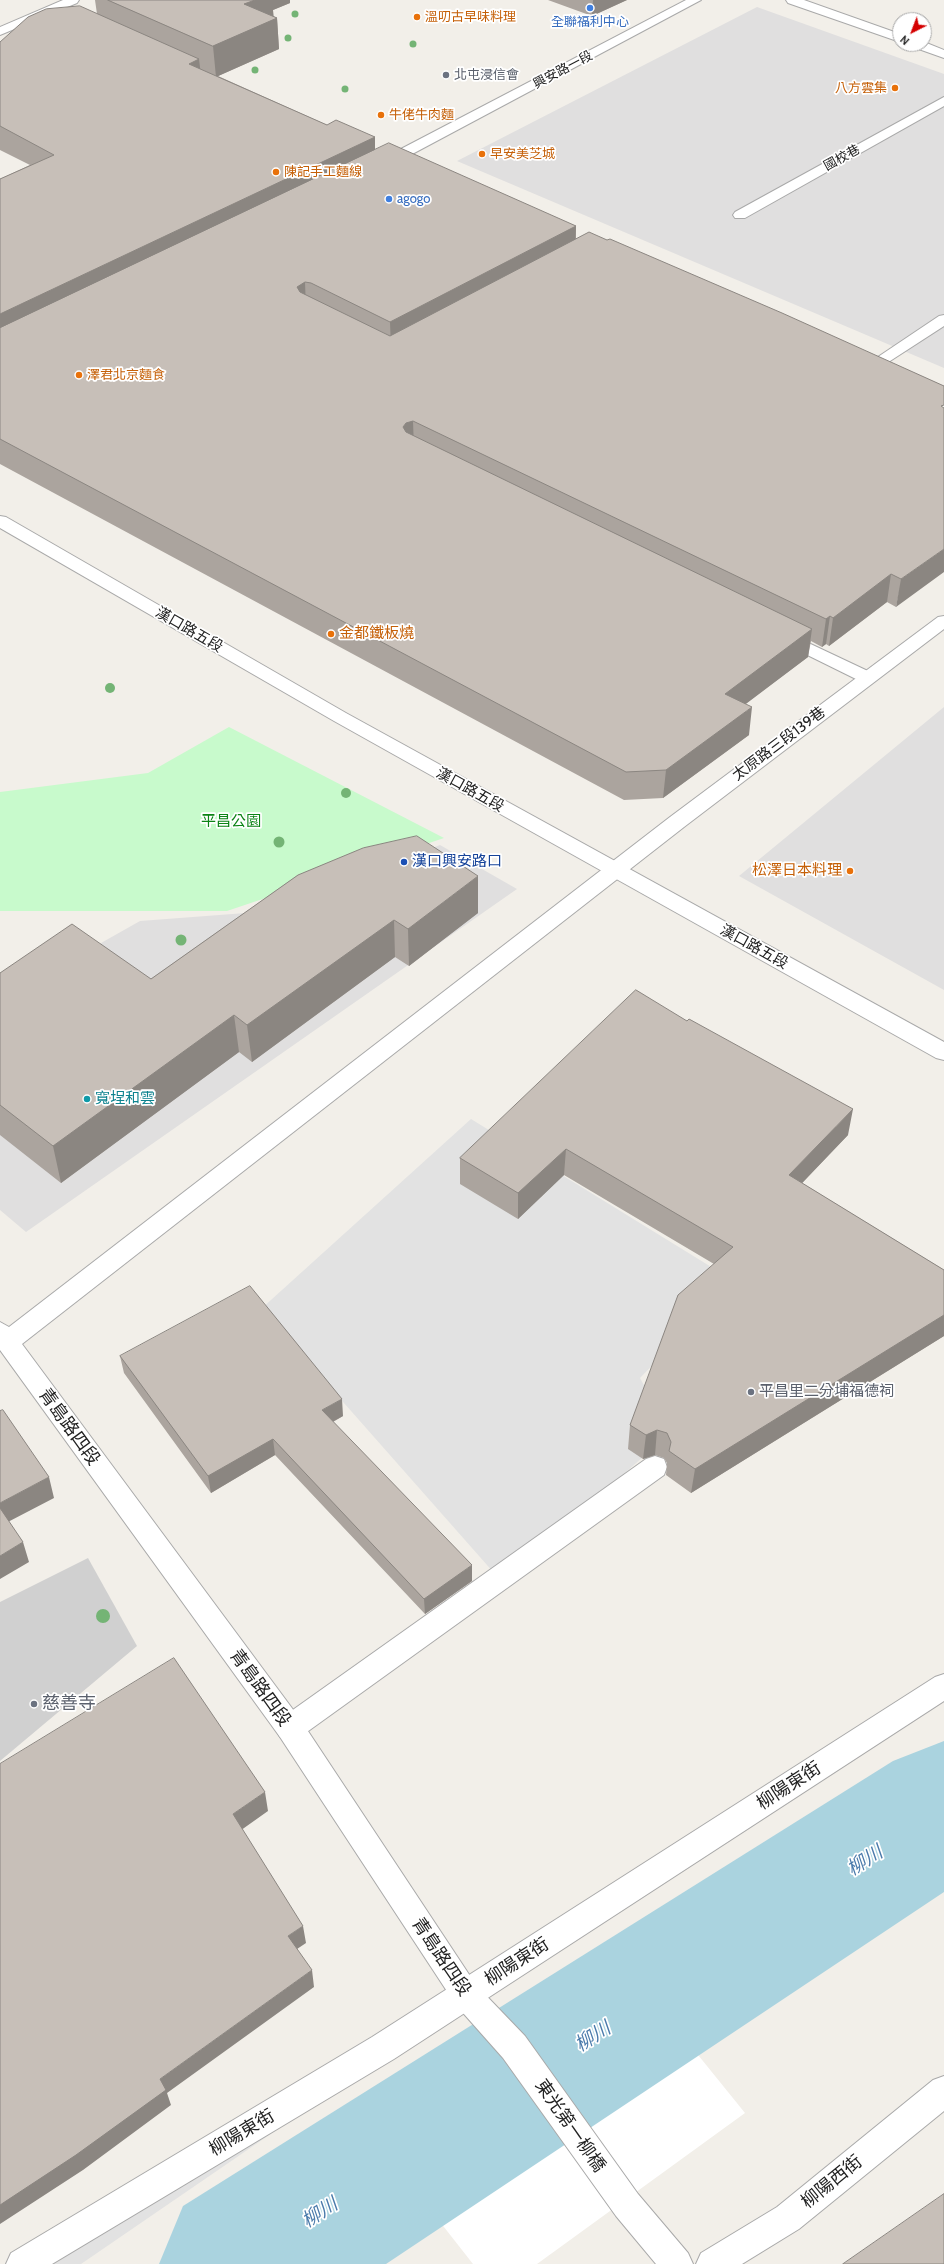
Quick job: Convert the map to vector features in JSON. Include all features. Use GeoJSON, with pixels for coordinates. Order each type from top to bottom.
{"type":"FeatureCollection","features":[{"type":"Feature","properties":{"kind":"street"},"geometry":{"type":"LineString","coordinates":[[0,31],[73,0]]}},
{"type":"Feature","properties":{"kind":"street","name":"興安路一段"},"geometry":{"type":"LineString","coordinates":[[368,172],[382,158],[696,0]]}},
{"type":"Feature","properties":{"kind":"street"},"geometry":{"type":"LineString","coordinates":[[792,0],[892,35]]}},
{"type":"Feature","properties":{"kind":"street"},"geometry":{"type":"LineString","coordinates":[[49,9],[69,18]]}},
{"type":"Feature","properties":{"kind":"street"},"geometry":{"type":"LineString","coordinates":[[932,50],[944,54]]}},
{"type":"Feature","properties":{"kind":"street","name":"國校巷"},"geometry":{"type":"LineString","coordinates":[[740,215],[944,101]]}},
{"type":"Feature","properties":{"kind":"street"},"geometry":{"type":"LineString","coordinates":[[382,158],[406,169]]}},
{"type":"Feature","properties":{"kind":"street"},"geometry":{"type":"LineString","coordinates":[[865,371],[944,319]]}},
{"type":"Feature","properties":{"kind":"street"},"geometry":{"type":"LineString","coordinates":[[850,364],[879,377]]}},
{"type":"Feature","properties":{"kind":"street","name":"漢口路五段"},"geometry":{"type":"LineString","coordinates":[[0,521],[340,717],[575,849],[616,870],[944,1052]]}},
{"type":"Feature","properties":{"kind":"street","name":"太原路三段139巷"},"geometry":{"type":"LineString","coordinates":[[4,1337],[204,1187],[544,927],[866,677],[944,621]]}},
{"type":"Feature","properties":{"kind":"street"},"geometry":{"type":"LineString","coordinates":[[767,629],[866,677]]}},
{"type":"Feature","properties":{"kind":"street","name":"青島路四段"},"geometry":{"type":"LineString","coordinates":[[4,1337],[290,1728],[466,1995],[514,2047]]}},
{"type":"Feature","properties":{"kind":"street"},"geometry":{"type":"LineString","coordinates":[[290,1728],[655,1467]]}},
{"type":"Feature","properties":{"kind":"street","name":"柳陽東街"},"geometry":{"type":"LineString","coordinates":[[22,2264],[383,2048],[944,1686]]}},
{"type":"Feature","properties":{"kind":"street","name":"東光第一柳橋"},"geometry":{"type":"LineString","coordinates":[[514,2047],[627,2205],[677,2264]]}},
{"type":"Feature","properties":{"kind":"street","name":"柳陽西街"},"geometry":{"type":"LineString","coordinates":[[712,2264],[788,2218],[944,2091]]}},
{"type":"Feature","properties":{"kind":"shaded area"},"geometry":{"type":"Polygon","coordinates":[[[757,7],[944,74],[944,368],[457,161],[757,7]]]}},
{"type":"Feature","properties":{"kind":"shaded area"},"geometry":{"type":"Polygon","coordinates":[[[944,707],[944,990],[739,876],[944,707]]]}},
{"type":"Feature","properties":{"kind":"shaded area"},"geometry":{"type":"Polygon","coordinates":[[[440,845],[517,889],[26,1232],[0,1210],[0,1000],[140,921],[272,911],[440,845]]]}},
{"type":"Feature","properties":{"kind":"shaded area"},"geometry":{"type":"Polygon","coordinates":[[[471,1119],[734,1281],[640,1378],[670,1433],[502,1582],[261,1309],[471,1119]]]}},
{"type":"Feature","properties":{"kind":"shaded area","name":"慈善寺"},"geometry":{"type":"Polygon","coordinates":[[[88,1558],[137,1646],[0,1761],[0,1602],[88,1558]]]}},
{"type":"Feature","properties":{"kind":"shaded area"},"geometry":{"type":"Polygon","coordinates":[[[294,2118],[81,2264],[23,2264],[294,2118]]]}},
{"type":"Feature","properties":{"kind":"green space","name":"平昌公園"},"geometry":{"type":"Polygon","coordinates":[[[229,727],[444,838],[227,911],[0,911],[0,792],[148,773],[229,727]]]}},
{"type":"Feature","properties":{"kind":"pier"},"geometry":{"type":"Polygon","coordinates":[[[618,1956],[745,2113],[537,2264],[473,2264],[371,2134],[618,1956]]]}},
{"type":"Feature","properties":{"kind":"building"},"geometry":{"type":"Polygon","coordinates":[[[108,0],[255,0],[244,4],[277,18],[213,46],[108,0]]]}},
{"type":"Feature","properties":{"kind":"building"},"geometry":{"type":"Polygon","coordinates":[[[80,6],[199,59],[189,64],[327,125],[336,120],[375,137],[0,314],[0,179],[54,155],[0,126],[0,42],[28,17],[46,9],[80,6]]]}},
{"type":"Feature","properties":{"kind":"building"},"geometry":{"type":"Polygon","coordinates":[[[389,143],[576,226],[390,322],[311,283],[305,282],[297,287],[300,292],[390,336],[589,232],[607,240],[610,239],[782,313],[944,386],[944,405],[941,406],[944,408],[944,549],[901,579],[891,574],[833,618],[830,616],[826,619],[413,421],[406,423],[403,427],[406,432],[812,629],[725,694],[752,707],[666,770],[626,772],[0,439],[0,328],[389,143]]]}},
{"type":"Feature","properties":{"kind":"building"},"geometry":{"type":"Polygon","coordinates":[[[417,836],[478,876],[408,929],[394,920],[247,1025],[234,1015],[53,1146],[0,1105],[0,973],[72,924],[151,979],[298,875],[363,848],[417,836]]]}},
{"type":"Feature","properties":{"kind":"building"},"geometry":{"type":"Polygon","coordinates":[[[636,990],[687,1021],[689,1019],[853,1109],[789,1175],[944,1270],[944,1315],[695,1469],[669,1451],[671,1442],[667,1433],[657,1430],[646,1435],[630,1425],[678,1295],[733,1247],[566,1149],[518,1193],[460,1158],[636,990]]]}},
{"type":"Feature","properties":{"kind":"building"},"geometry":{"type":"Polygon","coordinates":[[[250,1286],[342,1399],[322,1410],[472,1565],[424,1599],[273,1439],[208,1476],[120,1356],[250,1286]]]}},
{"type":"Feature","properties":{"kind":"building"},"geometry":{"type":"Polygon","coordinates":[[[3,1410],[49,1477],[0,1503],[0,1411],[3,1410]]]}},
{"type":"Feature","properties":{"kind":"building"},"geometry":{"type":"Polygon","coordinates":[[[0,1508],[23,1542],[0,1556],[0,1508]]]}},
{"type":"Feature","properties":{"kind":"building"},"geometry":{"type":"Polygon","coordinates":[[[174,1658],[265,1792],[233,1814],[303,1926],[288,1936],[312,1970],[160,2079],[166,2090],[76,2155],[0,2205],[0,1764],[174,1658]]]}},
{"type":"Feature","properties":{"kind":"building"},"geometry":{"type":"Polygon","coordinates":[[[944,2194],[944,2264],[843,2264],[944,2194]]]}},
{"type":"Feature","properties":{"kind":"waterway","name":"柳川"},"geometry":{"type":"LineString","coordinates":[[241,2264],[944,1810]]}},
{"type":"Feature","properties":{"kind":"place","name":"全聯福利中心"},"geometry":{"type":"Point","coordinates":[590,8]}},
{"type":"Feature","properties":{"kind":"place","name":"溫叨古早味料理"},"geometry":{"type":"Point","coordinates":[417,17]}},
{"type":"Feature","properties":{"kind":"place","name":"北屯浸信會"},"geometry":{"type":"Point","coordinates":[446,75]}},
{"type":"Feature","properties":{"kind":"place","name":"八方雲集"},"geometry":{"type":"Point","coordinates":[895,88]}},
{"type":"Feature","properties":{"kind":"place","name":"牛佬牛肉麵"},"geometry":{"type":"Point","coordinates":[381,115]}},
{"type":"Feature","properties":{"kind":"place","name":"早安美芝城"},"geometry":{"type":"Point","coordinates":[482,154]}},
{"type":"Feature","properties":{"kind":"place","name":"陳記手工麵線"},"geometry":{"type":"Point","coordinates":[276,172]}},
{"type":"Feature","properties":{"kind":"place","name":"agogo"},"geometry":{"type":"Point","coordinates":[389,199]}},
{"type":"Feature","properties":{"kind":"place","name":"澤君北京麵食"},"geometry":{"type":"Point","coordinates":[79,375]}},
{"type":"Feature","properties":{"kind":"place","name":"金都鐵板燒"},"geometry":{"type":"Point","coordinates":[331,634]}},
{"type":"Feature","properties":{"kind":"place","name":"漢口興安路口"},"geometry":{"type":"Point","coordinates":[404,862]}},
{"type":"Feature","properties":{"kind":"place","name":"松澤日本料理"},"geometry":{"type":"Point","coordinates":[850,871]}},
{"type":"Feature","properties":{"kind":"place","name":"寬埕和雲"},"geometry":{"type":"Point","coordinates":[87,1099]}},
{"type":"Feature","properties":{"kind":"place","name":"平昌里二分埔福德祠"},"geometry":{"type":"Point","coordinates":[751,1392]}},
{"type":"Feature","properties":{"kind":"place","name":"慈善寺"},"geometry":{"type":"Point","coordinates":[34,1704]}}]}
